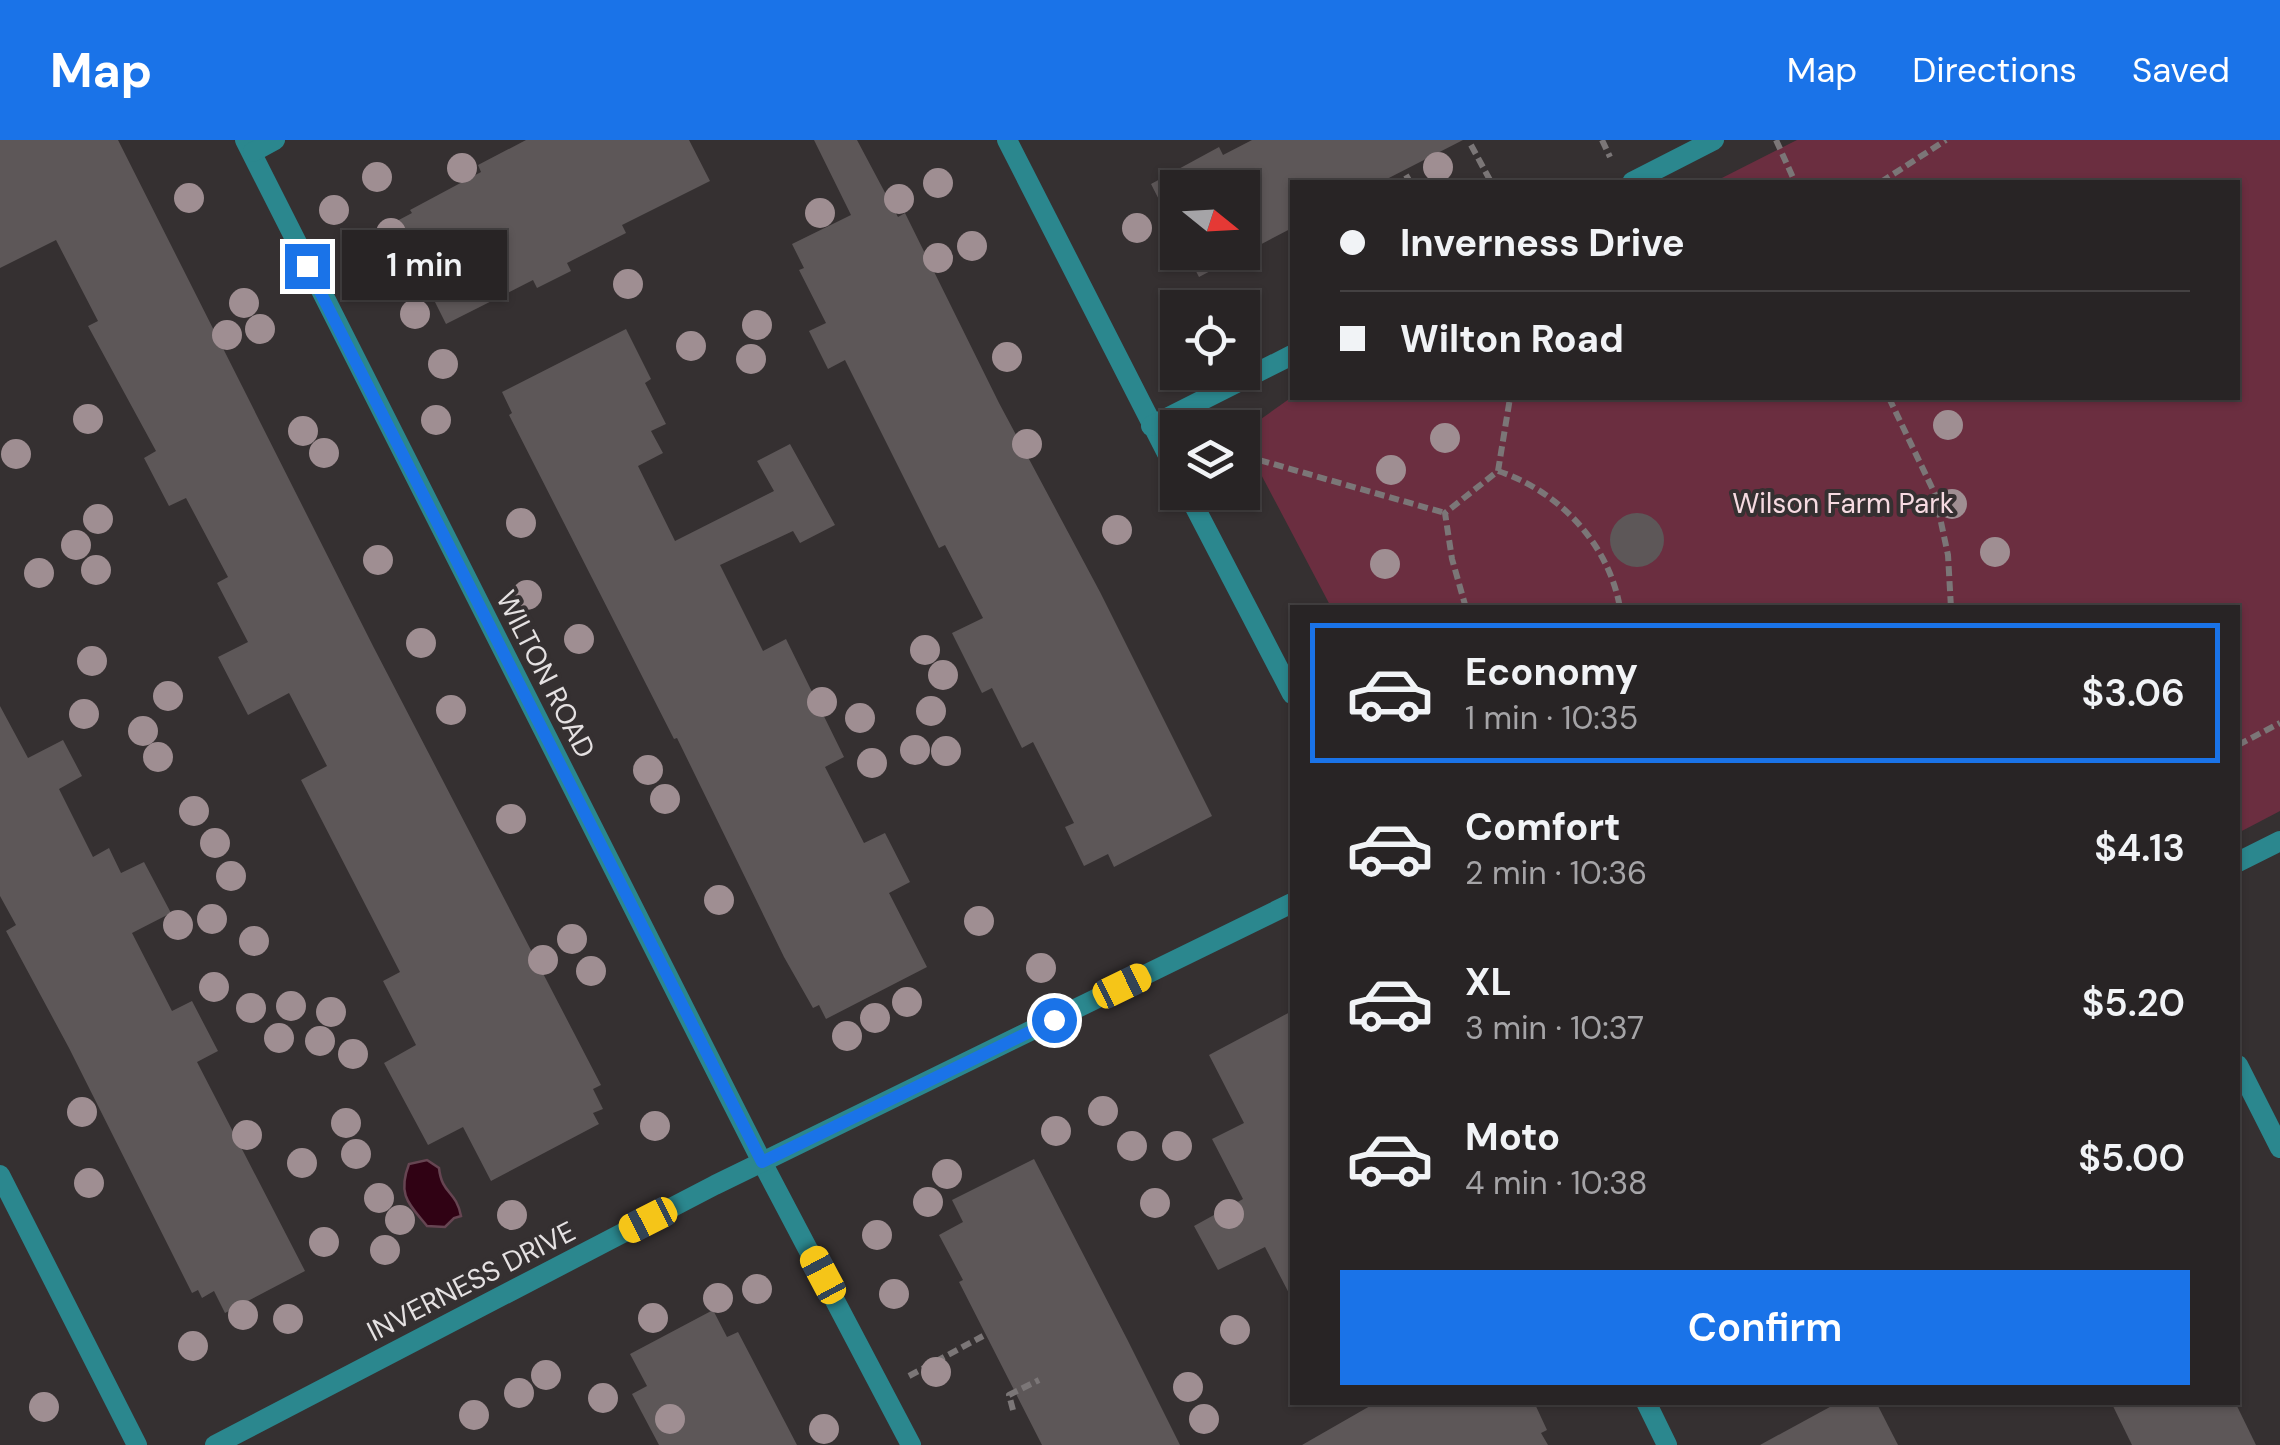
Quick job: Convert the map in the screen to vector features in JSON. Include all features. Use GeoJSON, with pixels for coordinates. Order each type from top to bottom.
{"type":"FeatureCollection","features":[{"type":"Feature","properties":{"kind":"street"},"geometry":{"type":"LineString","coordinates":[[249,146],[275,140]]}},
{"type":"Feature","properties":{"kind":"street"},"geometry":{"type":"LineString","coordinates":[[1007,140],[1160,442]]}},
{"type":"Feature","properties":{"kind":"street"},"geometry":{"type":"LineString","coordinates":[[1636,180],[1714,140]]}},
{"type":"Feature","properties":{"kind":"street","name":"WILTON ROAD"},"geometry":{"type":"LineString","coordinates":[[249,146],[762,1162],[911,1445]]}},
{"type":"Feature","properties":{"kind":"street"},"geometry":{"type":"LineString","coordinates":[[1151,426],[1290,356]]}},
{"type":"Feature","properties":{"kind":"street"},"geometry":{"type":"LineString","coordinates":[[1196,510],[1290,690]]}},
{"type":"Feature","properties":{"kind":"street"},"geometry":{"type":"LineString","coordinates":[[2240,861],[2280,841]]}},
{"type":"Feature","properties":{"kind":"street","name":"INVERNESS DRIVE"},"geometry":{"type":"LineString","coordinates":[[215,1445],[762,1162],[1290,904]]}},
{"type":"Feature","properties":{"kind":"street"},"geometry":{"type":"LineString","coordinates":[[2240,1069],[2280,1148]]}},
{"type":"Feature","properties":{"kind":"street"},"geometry":{"type":"LineString","coordinates":[[0,1175],[137,1445]]}},
{"type":"Feature","properties":{"kind":"street"},"geometry":{"type":"LineString","coordinates":[[1647,1405],[1667,1445]]}},
{"type":"Feature","properties":{"kind":"path"},"geometry":{"type":"LineString","coordinates":[[1776,140],[1794,180]]}},
{"type":"Feature","properties":{"kind":"path"},"geometry":{"type":"LineString","coordinates":[[1884,180],[1946,140]]}},
{"type":"Feature","properties":{"kind":"path"},"geometry":{"type":"LineString","coordinates":[[1471,145],[1490,180]]}},
{"type":"Feature","properties":{"kind":"path"},"geometry":{"type":"LineString","coordinates":[[1445,514],[1498,471],[1510,400]]}},
{"type":"Feature","properties":{"kind":"path"},"geometry":{"type":"LineString","coordinates":[[1890,400],[1935,494],[1948,555],[1952,605]]}},
{"type":"Feature","properties":{"kind":"path"},"geometry":{"type":"LineString","coordinates":[[1260,460],[1445,514]]}},
{"type":"Feature","properties":{"kind":"path"},"geometry":{"type":"LineString","coordinates":[[1498,471],[1539,490],[1573,515],[1598,548],[1619,605]]}},
{"type":"Feature","properties":{"kind":"path"},"geometry":{"type":"LineString","coordinates":[[1445,514],[1465,605]]}},
{"type":"Feature","properties":{"kind":"path"},"geometry":{"type":"LineString","coordinates":[[2240,743],[2280,723]]}},
{"type":"Feature","properties":{"kind":"path"},"geometry":{"type":"LineString","coordinates":[[883,1390],[983,1336]]}},
{"type":"Feature","properties":{"kind":"path"},"geometry":{"type":"LineString","coordinates":[[1013,1410],[1009,1395],[1039,1380]]}},
{"type":"Feature","properties":{"kind":"green space","name":"Wilson Farm Park"},"geometry":{"type":"Polygon","coordinates":[[[1797,140],[2280,140],[2280,811],[2240,832],[2240,605],[1330,605],[1260,472],[1260,421],[1290,398],[2240,400],[2240,180],[1718,180],[1797,140]]]}},
{"type":"Feature","properties":{"kind":"shaded area"},"geometry":{"type":"Polygon","coordinates":[[[427,1160],[439,1168],[443,1183],[459,1208],[461,1216],[445,1227],[427,1226],[410,1205],[405,1191],[409,1164],[427,1160]]]}},
{"type":"Feature","properties":{"kind":"building"},"geometry":{"type":"Polygon","coordinates":[[[0,140],[118,140],[374,648],[601,1085],[593,1089],[603,1109],[593,1113],[599,1124],[491,1181],[463,1127],[428,1145],[384,1063],[416,1045],[383,981],[400,972],[301,780],[327,766],[289,693],[248,715],[218,657],[248,642],[217,583],[228,577],[186,498],[169,506],[144,458],[156,451],[88,326],[98,321],[56,240],[0,268],[0,140]]]}},
{"type":"Feature","properties":{"kind":"building"},"geometry":{"type":"Polygon","coordinates":[[[526,140],[689,140],[710,181],[622,225],[626,233],[567,263],[571,271],[537,288],[533,280],[446,324],[395,222],[481,172],[478,165],[526,140]]]}},
{"type":"Feature","properties":{"kind":"building"},"geometry":{"type":"Polygon","coordinates":[[[814,140],[857,140],[898,217],[905,213],[1212,816],[1114,867],[1108,854],[1084,866],[1065,827],[1074,823],[1033,742],[1022,748],[992,688],[982,693],[952,633],[983,618],[945,545],[939,548],[845,360],[828,369],[809,331],[826,323],[799,270],[804,268],[792,244],[851,215],[814,140]]]}},
{"type":"Feature","properties":{"kind":"building"},"geometry":{"type":"Polygon","coordinates":[[[1252,140],[1463,140],[1385,180],[1290,180],[1290,229],[1260,245],[1260,170],[1177,170],[1219,147],[1223,155],[1252,140]]]}},
{"type":"Feature","properties":{"kind":"building"},"geometry":{"type":"Polygon","coordinates":[[[1160,179],[1160,202],[1151,184],[1160,179]]]}},
{"type":"Feature","properties":{"kind":"building"},"geometry":{"type":"Polygon","coordinates":[[[626,329],[651,379],[645,383],[666,424],[651,431],[663,453],[638,466],[675,541],[774,491],[757,461],[790,444],[835,525],[800,543],[793,531],[720,565],[763,651],[786,639],[844,757],[825,767],[864,843],[885,833],[910,882],[889,893],[927,967],[826,1019],[819,1005],[813,1008],[784,957],[677,738],[674,739],[509,415],[512,413],[502,392],[626,329]]]}},
{"type":"Feature","properties":{"kind":"building"},"geometry":{"type":"Polygon","coordinates":[[[1637,513],[1656,521],[1664,540],[1656,559],[1637,567],[1618,559],[1610,540],[1618,521],[1637,513]]]}},
{"type":"Feature","properties":{"kind":"building"},"geometry":{"type":"Polygon","coordinates":[[[0,706],[28,758],[63,740],[82,776],[59,789],[93,857],[109,848],[121,873],[144,862],[171,913],[132,933],[172,1011],[192,1001],[218,1051],[197,1062],[305,1271],[225,1313],[214,1291],[202,1298],[198,1290],[192,1293],[6,931],[16,925],[0,896],[0,706]]]}},
{"type":"Feature","properties":{"kind":"building"},"geometry":{"type":"Polygon","coordinates":[[[1290,1012],[1290,1295],[1265,1247],[1218,1270],[1194,1226],[1243,1199],[1212,1139],[1244,1123],[1209,1055],[1290,1012]]]}},
{"type":"Feature","properties":{"kind":"building"},"geometry":{"type":"Polygon","coordinates":[[[1034,1159],[1180,1445],[1042,1445],[939,1235],[963,1222],[952,1200],[1034,1159]]]}},
{"type":"Feature","properties":{"kind":"building"},"geometry":{"type":"Polygon","coordinates":[[[713,1310],[727,1337],[738,1332],[797,1445],[659,1445],[632,1394],[647,1386],[630,1354],[713,1310]]]}},
{"type":"Feature","properties":{"kind":"building"},"geometry":{"type":"Polygon","coordinates":[[[1372,1405],[1535,1405],[1547,1430],[1541,1433],[1548,1445],[1302,1445],[1372,1405]]]}},
{"type":"Feature","properties":{"kind":"building"},"geometry":{"type":"Polygon","coordinates":[[[1833,1405],[1878,1405],[1898,1445],[1760,1445],[1833,1405]]]}},
{"type":"Feature","properties":{"kind":"building"},"geometry":{"type":"Polygon","coordinates":[[[2112,1405],[2236,1405],[2256,1445],[2132,1445],[2112,1405]]]}},
{"type":"Feature","properties":{"kind":"route"},"geometry":{"type":"LineString","coordinates":[[307,266],[762,1162],[1054,1020]]}}]}
